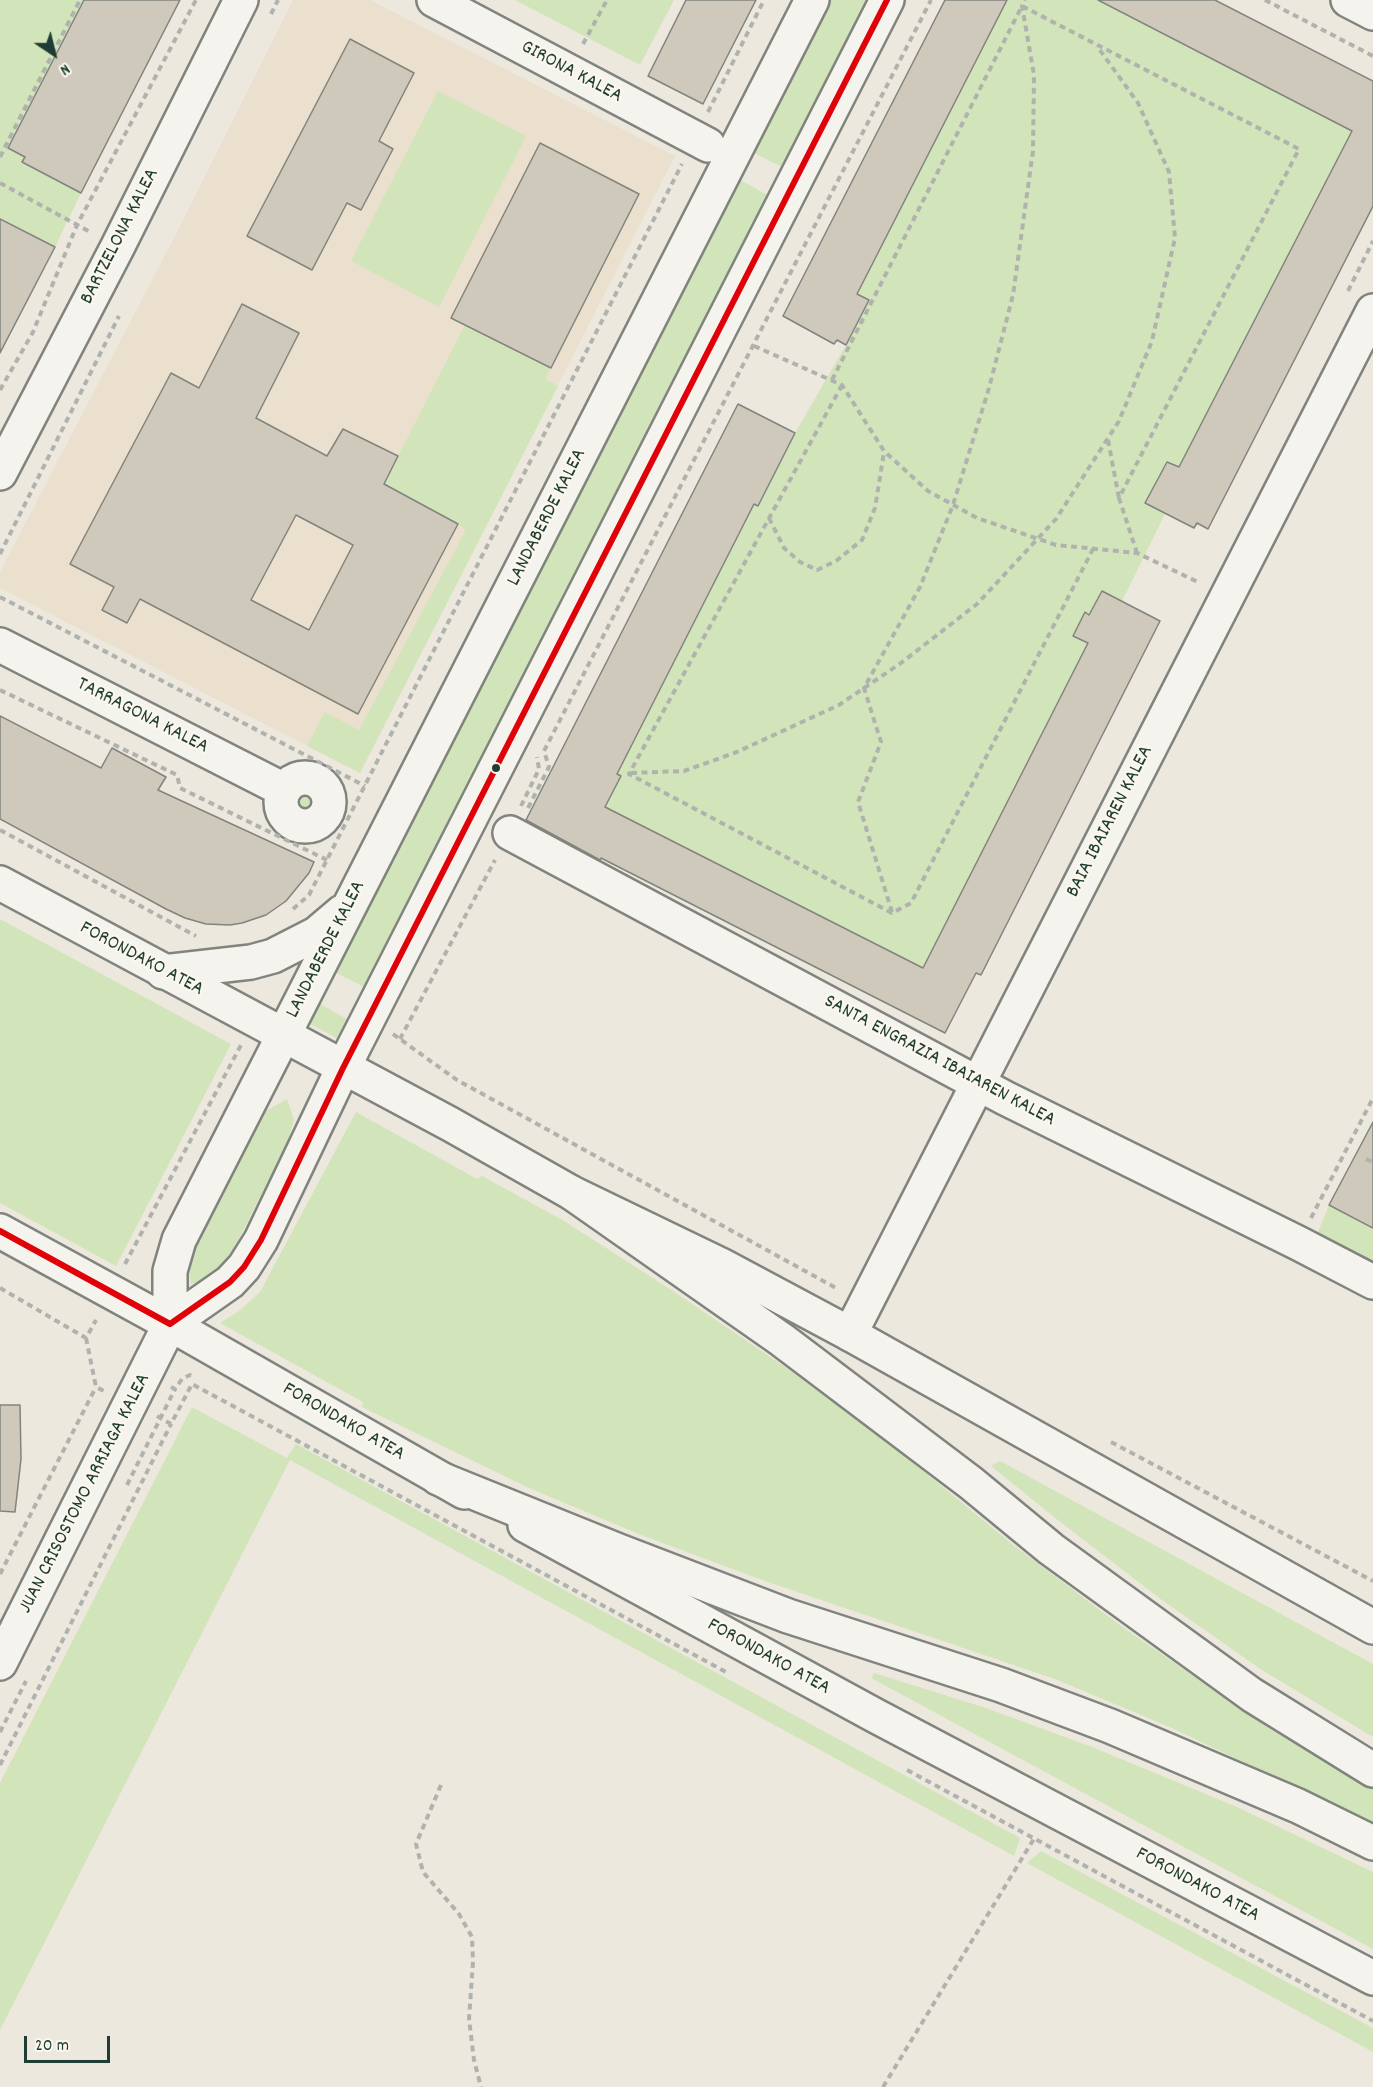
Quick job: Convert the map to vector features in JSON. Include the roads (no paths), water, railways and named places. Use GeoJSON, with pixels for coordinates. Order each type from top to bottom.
{"type":"FeatureCollection","features":[{"type":"Feature","properties":{"kind":"main road","name":"BARTZELONA KALEA"},"geometry":{"type":"LineString","coordinates":[[0,473],[118,246],[241,0]]}},
{"type":"Feature","properties":{"kind":"main road","name":"GIRONA KALEA"},"geometry":{"type":"LineString","coordinates":[[434,0],[701,142]]}},
{"type":"Feature","properties":{"kind":"main road","name":"LANDABERDE KALEA"},"geometry":{"type":"LineString","coordinates":[[269,1028],[350,905],[812,0]]}},
{"type":"Feature","properties":{"kind":"main road"},"geometry":{"type":"LineString","coordinates":[[170,1324],[230,1282],[244,1267],[266,1229],[343,1068],[887,0]]}},
{"type":"Feature","properties":{"kind":"main road"},"geometry":{"type":"LineString","coordinates":[[1348,0],[1373,13]]}},
{"type":"Feature","properties":{"kind":"main road","name":"BAIA IBAIAREN KALEA"},"geometry":{"type":"LineString","coordinates":[[850,1334],[1373,311]]}},
{"type":"Feature","properties":{"kind":"main road"},"geometry":{"type":"LineString","coordinates":[[0,441],[18,422],[42,389]]}},
{"type":"Feature","properties":{"kind":"main road","name":"TARRAGONA KALEA"},"geometry":{"type":"LineString","coordinates":[[0,645],[284,790]]}},
{"type":"Feature","properties":{"kind":"main road","name":"SANTA ENGRAZIA IBAIAREN KALEA"},"geometry":{"type":"LineString","coordinates":[[510,833],[1005,1098],[1373,1282]]}},
{"type":"Feature","properties":{"kind":"main road","name":"FORONDAKO ATEA"},"geometry":{"type":"LineString","coordinates":[[0,883],[450,1124],[572,1193],[722,1265],[850,1334],[1373,1627]]}},
{"type":"Feature","properties":{"kind":"main road"},"geometry":{"type":"LineString","coordinates":[[163,972],[251,962],[273,956],[316,934],[350,905]]}},
{"type":"Feature","properties":{"kind":"main road"},"geometry":{"type":"LineString","coordinates":[[170,1324],[170,1271],[176,1245],[269,1028]]}},
{"type":"Feature","properties":{"kind":"main road"},"geometry":{"type":"LineString","coordinates":[[572,1193],[782,1340],[971,1483],[1051,1549],[1243,1688],[1373,1770]]}},
{"type":"Feature","properties":{"kind":"main road","name":"FORONDAKO ATEA"},"geometry":{"type":"LineString","coordinates":[[0,1232],[170,1324],[438,1478],[866,1711],[1373,1978]]}},
{"type":"Feature","properties":{"kind":"main road","name":"JUAN CRISOSTOMO ARRIAGA KALEA"},"geometry":{"type":"LineString","coordinates":[[0,1663],[170,1324]]}},
{"type":"Feature","properties":{"kind":"main road"},"geometry":{"type":"LineString","coordinates":[[438,1478],[788,1616],[1001,1685],[1110,1726],[1298,1806],[1373,1843]]}}]}
